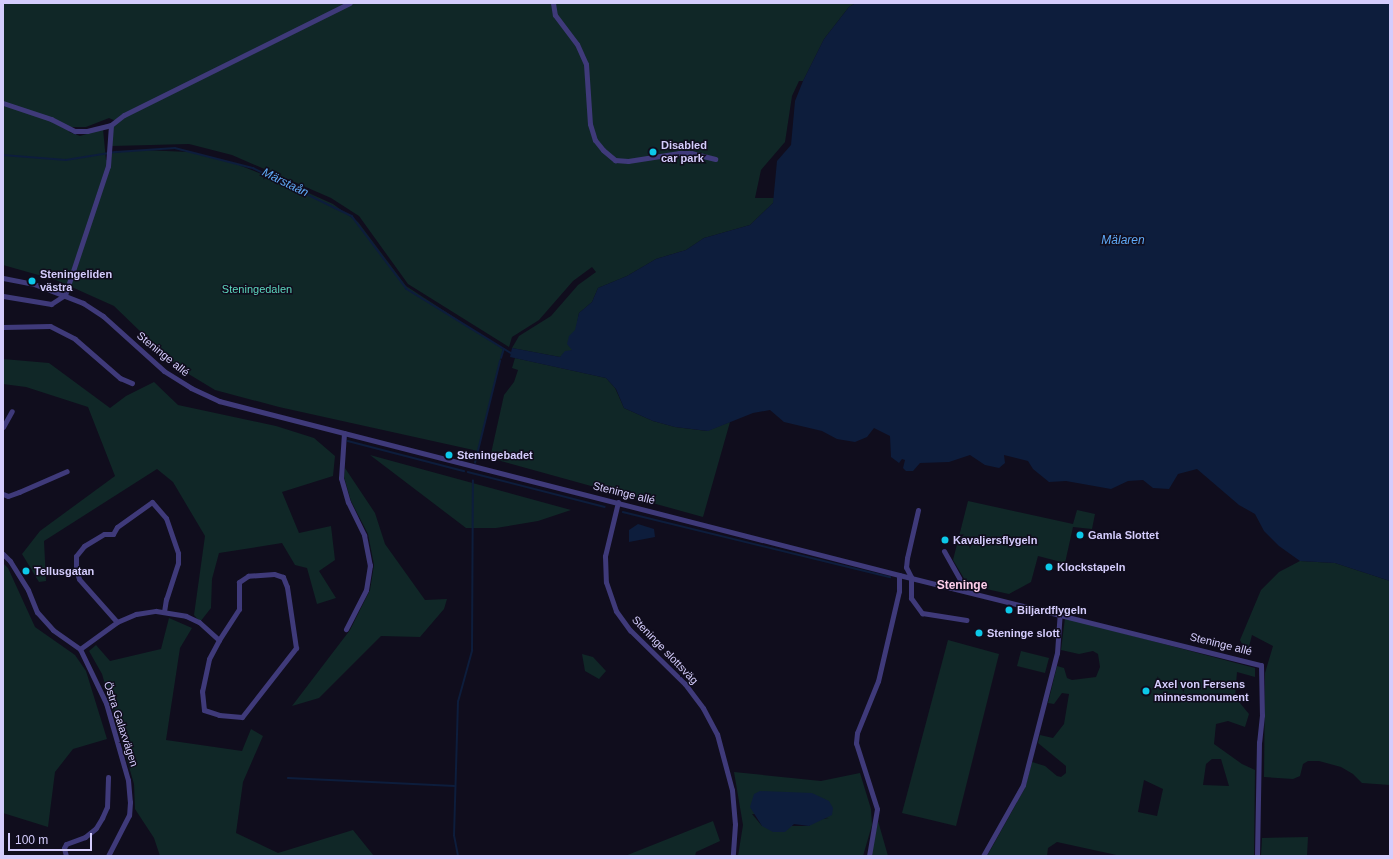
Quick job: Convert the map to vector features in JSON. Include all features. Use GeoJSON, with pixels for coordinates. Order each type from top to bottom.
{"type":"FeatureCollection","features":[{"type":"Feature","properties":{"kind":"street"},"geometry":{"type":"LineString","coordinates":[[3,103],[51,119],[75,131],[87,131],[110,125],[124,115],[350,3]]}},
{"type":"Feature","properties":{"kind":"street"},"geometry":{"type":"LineString","coordinates":[[553,3],[555,15],[577,44],[586,64],[590,124],[595,140],[603,150],[615,160],[628,161],[679,153],[691,153],[714,159]]}},
{"type":"Feature","properties":{"kind":"street"},"geometry":{"type":"LineString","coordinates":[[3,296],[51,304],[65,294],[109,160],[108,146],[110,125]]}},
{"type":"Feature","properties":{"kind":"street","name":"Steninge allé"},"geometry":{"type":"LineString","coordinates":[[3,278],[34,284],[65,294],[103,316],[164,371],[191,388],[219,401],[899,575],[966,590],[1261,665],[1262,715],[1259,742],[1257,856]]}},
{"type":"Feature","properties":{"kind":"street"},"geometry":{"type":"LineString","coordinates":[[3,327],[50,326],[75,339],[120,378],[132,383]]}},
{"type":"Feature","properties":{"kind":"street"},"geometry":{"type":"LineString","coordinates":[[3,427],[12,411]]}},
{"type":"Feature","properties":{"kind":"street"},"geometry":{"type":"LineString","coordinates":[[344,433],[341,478],[348,502],[364,535],[370,565],[366,590],[346,629]]}},
{"type":"Feature","properties":{"kind":"street"},"geometry":{"type":"LineString","coordinates":[[3,494],[8,496],[67,471]]}},
{"type":"Feature","properties":{"kind":"street"},"geometry":{"type":"LineString","coordinates":[[117,622],[79,579],[76,569],[76,556],[84,546],[104,534],[113,534],[117,527],[152,502],[166,518],[178,553],[178,563],[166,599],[164,612]]}},
{"type":"Feature","properties":{"kind":"street","name":"Steninge slottsväg"},"geometry":{"type":"LineString","coordinates":[[618,502],[605,556],[606,582],[616,610],[630,630],[685,684],[703,708],[717,734],[732,790],[735,824],[733,856]]}},
{"type":"Feature","properties":{"kind":"street"},"geometry":{"type":"LineString","coordinates":[[918,510],[906,568],[911,577],[911,598],[922,613],[966,620]]}},
{"type":"Feature","properties":{"kind":"street"},"geometry":{"type":"LineString","coordinates":[[944,551],[966,590]]}},
{"type":"Feature","properties":{"kind":"street","name":"Östra Galaxvägen"},"geometry":{"type":"LineString","coordinates":[[3,554],[10,561],[28,590],[38,612],[53,630],[80,649],[106,703],[128,780],[129,814],[108,856]]}},
{"type":"Feature","properties":{"kind":"street"},"geometry":{"type":"LineString","coordinates":[[274,574],[283,577],[287,587],[296,648],[242,717],[207,713],[202,705],[209,658],[219,640],[239,609],[240,582],[248,576],[274,574]]}},
{"type":"Feature","properties":{"kind":"street"},"geometry":{"type":"LineString","coordinates":[[869,856],[877,809],[856,743],[857,733],[878,681],[899,591],[899,575]]}},
{"type":"Feature","properties":{"kind":"street"},"geometry":{"type":"LineString","coordinates":[[80,649],[117,622],[136,614],[164,612],[192,619],[219,640]]}},
{"type":"Feature","properties":{"kind":"street"},"geometry":{"type":"LineString","coordinates":[[983,856],[1023,785],[1057,653],[1060,614]]}},
{"type":"Feature","properties":{"kind":"street"},"geometry":{"type":"LineString","coordinates":[[66,856],[64,848],[66,844],[85,837],[96,828],[102,818],[107,807],[108,777]]}},
{"type":"Feature","properties":{"kind":"green space","name":"Steningedalen"},"geometry":{"type":"Polygon","coordinates":[[[3,3],[856,3],[849,7],[824,39],[803,81],[799,81],[792,96],[785,142],[761,170],[755,198],[775,198],[773,203],[750,225],[704,238],[686,250],[656,259],[627,276],[598,288],[592,302],[579,313],[572,350],[560,357],[512,348],[519,336],[551,316],[578,285],[596,272],[592,267],[573,281],[539,320],[512,337],[509,347],[408,284],[359,216],[331,198],[232,155],[189,144],[112,146],[112,127],[118,122],[109,118],[86,127],[71,127],[69,132],[80,136],[103,129],[106,160],[111,160],[111,153],[143,150],[189,152],[231,162],[333,204],[358,222],[406,286],[503,349],[478,451],[279,407],[215,390],[177,367],[114,306],[56,280],[3,265],[3,3]]]}},
{"type":"Feature","properties":{"kind":"green space"},"geometry":{"type":"Polygon","coordinates":[[[515,358],[606,378],[615,388],[624,408],[653,421],[675,427],[707,431],[730,422],[703,517],[490,458],[504,395],[514,382],[518,370],[512,368],[515,358]]]}},
{"type":"Feature","properties":{"kind":"green space"},"geometry":{"type":"Polygon","coordinates":[[[3,359],[49,363],[110,408],[126,396],[154,382],[178,405],[276,426],[314,438],[335,456],[333,476],[282,492],[299,533],[331,526],[335,560],[319,571],[336,598],[317,604],[307,568],[295,565],[282,543],[219,553],[212,579],[211,608],[200,622],[194,615],[205,536],[173,482],[157,469],[44,541],[46,581],[39,582],[22,554],[40,531],[115,476],[88,407],[26,387],[3,384],[3,359]]]}},
{"type":"Feature","properties":{"kind":"green space"},"geometry":{"type":"Polygon","coordinates":[[[370,455],[571,510],[538,521],[496,528],[466,528],[370,455]]]}},
{"type":"Feature","properties":{"kind":"green space"},"geometry":{"type":"Polygon","coordinates":[[[345,468],[375,513],[385,544],[425,600],[447,599],[444,609],[420,637],[381,636],[319,698],[292,706],[350,630],[370,590],[374,565],[368,534],[351,501],[344,477],[345,468]]]}},
{"type":"Feature","properties":{"kind":"green space"},"geometry":{"type":"Polygon","coordinates":[[[968,501],[1073,524],[1077,510],[1095,514],[1092,529],[1073,527],[1065,563],[1038,556],[1031,582],[1009,594],[968,585],[953,560],[968,501]]]}},
{"type":"Feature","properties":{"kind":"green space"},"geometry":{"type":"Polygon","coordinates":[[[1300,561],[1335,563],[1390,581],[1390,785],[1362,783],[1353,774],[1341,767],[1319,761],[1308,761],[1303,764],[1300,776],[1293,779],[1264,777],[1265,673],[1273,646],[1252,635],[1247,654],[1240,640],[1261,590],[1279,572],[1300,561]]]}},
{"type":"Feature","properties":{"kind":"green space"},"geometry":{"type":"Polygon","coordinates":[[[3,563],[8,568],[35,627],[75,655],[86,671],[107,739],[73,749],[55,772],[48,827],[3,813],[3,563]]]}},
{"type":"Feature","properties":{"kind":"green space"},"geometry":{"type":"Polygon","coordinates":[[[169,618],[192,628],[180,648],[166,740],[242,751],[251,729],[263,736],[243,782],[236,833],[278,853],[353,830],[374,856],[160,856],[154,838],[135,809],[134,784],[102,674],[89,651],[96,645],[110,661],[161,649],[169,618]]]}},
{"type":"Feature","properties":{"kind":"green space"},"geometry":{"type":"Polygon","coordinates":[[[1065,618],[1255,668],[1255,677],[1237,672],[1235,697],[1249,714],[1245,727],[1228,721],[1216,724],[1214,744],[1242,764],[1255,770],[1254,856],[1121,856],[1057,842],[1048,848],[1047,856],[987,856],[1025,788],[1032,762],[1045,766],[1057,776],[1061,777],[1066,773],[1066,766],[1038,743],[1040,735],[1053,738],[1064,724],[1069,694],[1062,693],[1054,704],[1048,703],[1057,666],[1064,668],[1067,678],[1072,680],[1096,677],[1100,667],[1098,654],[1093,651],[1079,654],[1061,650],[1065,618]],[[1212,759],[1206,764],[1203,785],[1229,786],[1221,759],[1212,759]],[[1144,780],[1138,812],[1157,816],[1163,789],[1144,780]]]}},
{"type":"Feature","properties":{"kind":"green space"},"geometry":{"type":"Polygon","coordinates":[[[948,640],[999,654],[956,826],[902,813],[948,640]]]}},
{"type":"Feature","properties":{"kind":"green space"},"geometry":{"type":"Polygon","coordinates":[[[1021,651],[1049,658],[1045,673],[1017,666],[1021,651]]]}},
{"type":"Feature","properties":{"kind":"green space"},"geometry":{"type":"Polygon","coordinates":[[[582,654],[593,657],[606,671],[599,679],[585,671],[582,654]]]}},
{"type":"Feature","properties":{"kind":"green space"},"geometry":{"type":"Polygon","coordinates":[[[734,772],[821,781],[860,773],[871,809],[872,825],[863,856],[738,856],[743,825],[734,772]],[[752,814],[762,826],[809,826],[815,820],[829,818],[752,814]]]}},
{"type":"Feature","properties":{"kind":"green space"},"geometry":{"type":"Polygon","coordinates":[[[713,821],[720,841],[696,852],[695,856],[625,856],[713,821]]]}},
{"type":"Feature","properties":{"kind":"green space"},"geometry":{"type":"Polygon","coordinates":[[[878,821],[888,856],[871,856],[878,821]]]}},
{"type":"Feature","properties":{"kind":"green space"},"geometry":{"type":"Polygon","coordinates":[[[1308,837],[1307,856],[1261,856],[1262,838],[1308,837]]]}},
{"type":"Feature","properties":{"kind":"water","name":"Mälaren"},"geometry":{"type":"Polygon","coordinates":[[[856,3],[1390,3],[1390,581],[1335,563],[1300,561],[1279,546],[1264,531],[1255,514],[1239,505],[1197,469],[1178,474],[1169,489],[1153,488],[1143,480],[1128,481],[1111,489],[1066,481],[1049,482],[1033,469],[1028,461],[1004,455],[1005,463],[999,468],[985,465],[970,455],[949,462],[920,463],[913,471],[906,471],[903,468],[905,460],[902,459],[899,463],[891,457],[890,436],[874,428],[867,437],[855,442],[837,439],[822,431],[784,422],[770,410],[753,413],[708,431],[675,427],[653,421],[624,408],[616,389],[606,378],[510,357],[512,348],[560,357],[565,351],[572,350],[567,344],[569,336],[575,330],[579,313],[592,302],[598,288],[627,276],[656,259],[686,250],[704,238],[750,225],[773,203],[777,161],[791,145],[795,101],[803,81],[824,39],[849,7],[856,3]]]}},
{"type":"Feature","properties":{"kind":"water"},"geometry":{"type":"Polygon","coordinates":[[[638,524],[654,529],[655,537],[629,542],[629,530],[638,524]]]}},
{"type":"Feature","properties":{"kind":"water"},"geometry":{"type":"Polygon","coordinates":[[[760,791],[812,793],[829,801],[833,808],[832,815],[809,826],[794,824],[785,832],[773,832],[762,826],[750,807],[754,794],[760,791]]]}},
{"type":"Feature","properties":{"kind":"waterway","name":"Märstaån"},"geometry":{"type":"LineString","coordinates":[[3,155],[66,160],[116,152],[175,148],[253,168],[352,216],[407,289],[511,353]]}},
{"type":"Feature","properties":{"kind":"waterway"},"geometry":{"type":"LineString","coordinates":[[501,358],[504,349]]}},
{"type":"Feature","properties":{"kind":"waterway"},"geometry":{"type":"LineString","coordinates":[[475,463],[500,361]]}},
{"type":"Feature","properties":{"kind":"waterway"},"geometry":{"type":"LineString","coordinates":[[348,441],[464,471]]}},
{"type":"Feature","properties":{"kind":"waterway"},"geometry":{"type":"LineString","coordinates":[[468,472],[605,507]]}},
{"type":"Feature","properties":{"kind":"waterway"},"geometry":{"type":"LineString","coordinates":[[458,856],[454,836],[458,702],[472,651],[473,481]]}},
{"type":"Feature","properties":{"kind":"waterway"},"geometry":{"type":"LineString","coordinates":[[623,512],[890,577]]}},
{"type":"Feature","properties":{"kind":"waterway"},"geometry":{"type":"LineString","coordinates":[[288,778],[455,786]]}},
{"type":"Feature","properties":{"kind":"place","name":"Disabled car park"},"geometry":{"type":"Point","coordinates":[653,152]}},
{"type":"Feature","properties":{"kind":"place","name":"Steningeliden västra"},"geometry":{"type":"Point","coordinates":[32,281]}},
{"type":"Feature","properties":{"kind":"place","name":"Steningebadet"},"geometry":{"type":"Point","coordinates":[449,455]}},
{"type":"Feature","properties":{"kind":"place","name":"Gamla Slottet"},"geometry":{"type":"Point","coordinates":[1080,535]}},
{"type":"Feature","properties":{"kind":"place","name":"Kavaljersflygeln"},"geometry":{"type":"Point","coordinates":[945,540]}},
{"type":"Feature","properties":{"kind":"place","name":"Klockstapeln"},"geometry":{"type":"Point","coordinates":[1049,567]}},
{"type":"Feature","properties":{"kind":"place","name":"Tellusgatan"},"geometry":{"type":"Point","coordinates":[26,571]}},
{"type":"Feature","properties":{"kind":"place","name":"Biljardflygeln"},"geometry":{"type":"Point","coordinates":[1009,610]}},
{"type":"Feature","properties":{"kind":"place","name":"Steninge slott"},"geometry":{"type":"Point","coordinates":[979,633]}},
{"type":"Feature","properties":{"kind":"place","name":"Axel von Fersens minnesmonument"},"geometry":{"type":"Point","coordinates":[1146,691]}},
{"type":"Feature","properties":{"kind":"district","name":"Steninge"},"geometry":{"type":"Point","coordinates":[962,586]}}]}
